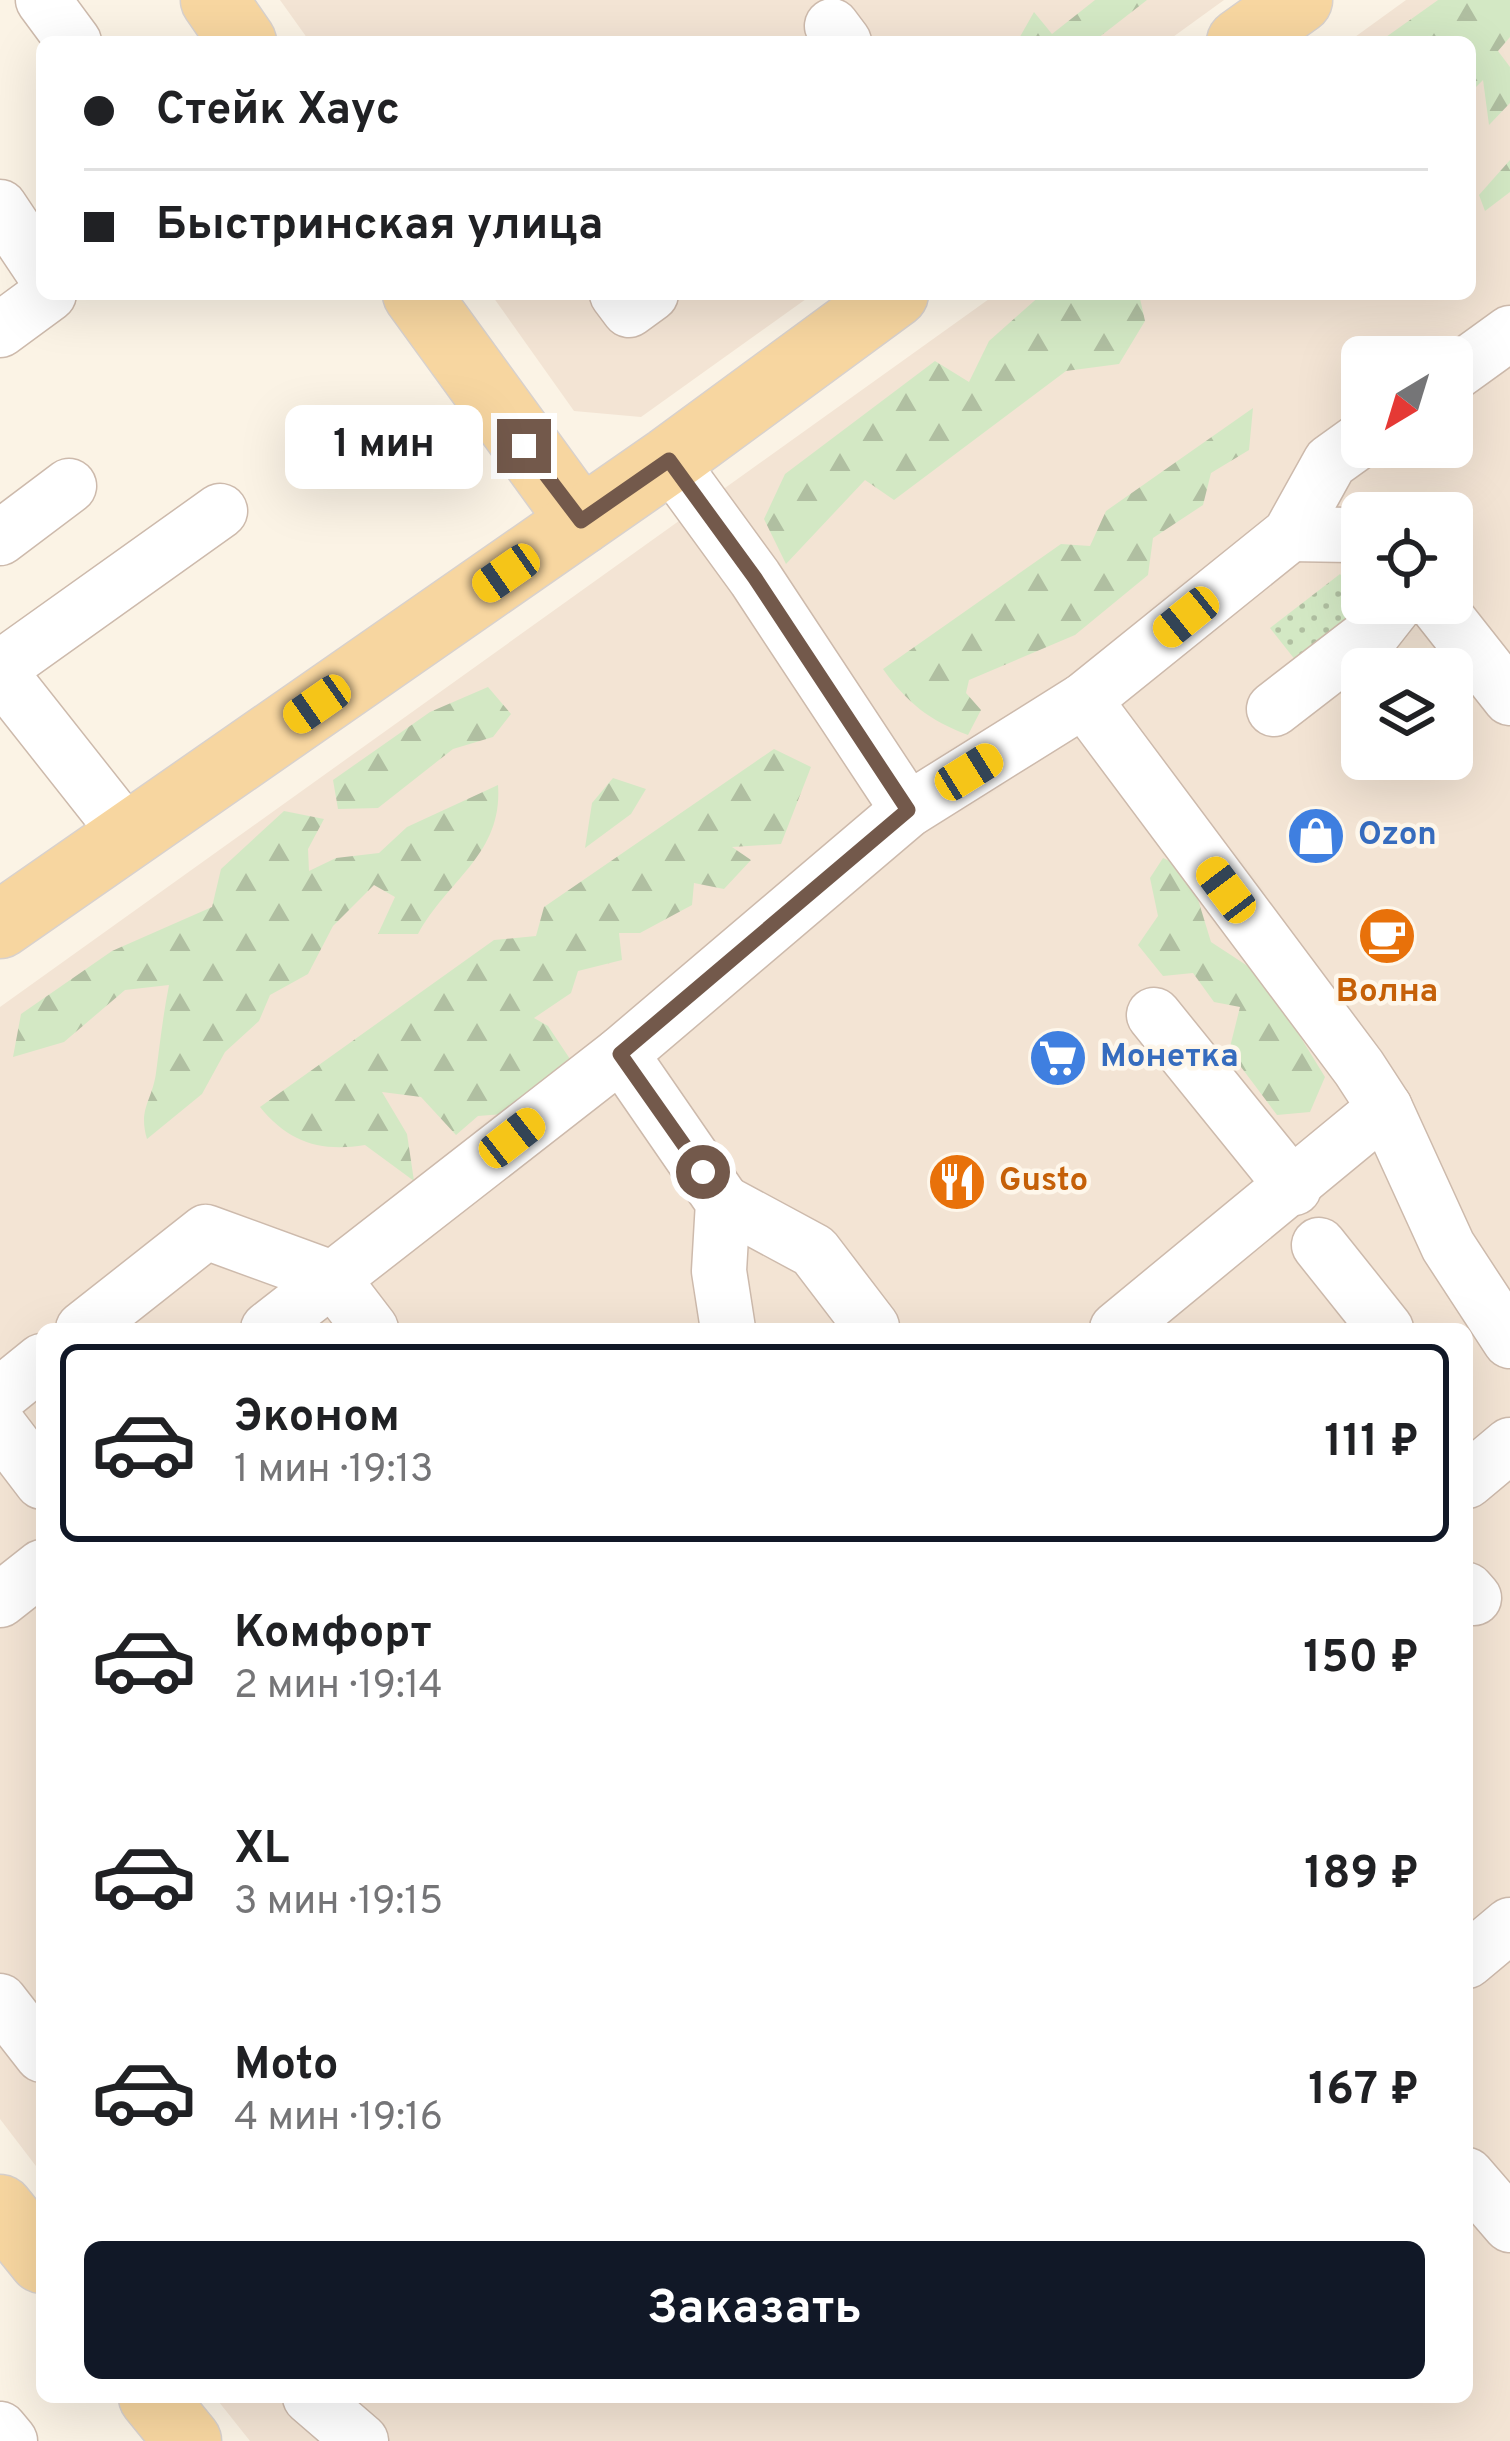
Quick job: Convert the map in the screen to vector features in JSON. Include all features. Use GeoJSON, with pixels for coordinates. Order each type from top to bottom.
{"type":"FeatureCollection","features":[{"type":"Feature","properties":{"kind":"main road"},"geometry":{"type":"LineString","coordinates":[[214,0],[239,36]]}},
{"type":"Feature","properties":{"kind":"main road"},"geometry":{"type":"LineString","coordinates":[[420,300],[581,521]]}},
{"type":"Feature","properties":{"kind":"main road"},"geometry":{"type":"LineString","coordinates":[[0,926],[669,460],[887,300]]}},
{"type":"Feature","properties":{"kind":"main road"},"geometry":{"type":"LineString","coordinates":[[0,2208],[36,2253]]}},
{"type":"Feature","properties":{"kind":"main road"},"geometry":{"type":"LineString","coordinates":[[157,2403],[188,2441]]}},
{"type":"Feature","properties":{"kind":"lane"},"geometry":{"type":"LineString","coordinates":[[43,0],[70,36]]}},
{"type":"Feature","properties":{"kind":"lane"},"geometry":{"type":"LineString","coordinates":[[0,207],[36,260]]}},
{"type":"Feature","properties":{"kind":"lane"},"geometry":{"type":"LineString","coordinates":[[0,330],[42,300]]}},
{"type":"Feature","properties":{"kind":"lane"},"geometry":{"type":"LineString","coordinates":[[620,300],[628,310],[642,300]]}},
{"type":"Feature","properties":{"kind":"lane"},"geometry":{"type":"LineString","coordinates":[[1473,360],[1510,333]]}},
{"type":"Feature","properties":{"kind":"lane"},"geometry":{"type":"LineString","coordinates":[[276,1323],[620,1054],[899,796],[1084,700],[1290,534],[1330,462],[1341,454]]}},
{"type":"Feature","properties":{"kind":"lane"},"geometry":{"type":"LineString","coordinates":[[669,460],[755,578],[899,796]]}},
{"type":"Feature","properties":{"kind":"lane"},"geometry":{"type":"LineString","coordinates":[[0,538],[69,487]]}},
{"type":"Feature","properties":{"kind":"lane"},"geometry":{"type":"LineString","coordinates":[[128,836],[0,671],[220,511]]}},
{"type":"Feature","properties":{"kind":"lane"},"geometry":{"type":"LineString","coordinates":[[1290,534],[1341,535]]}},
{"type":"Feature","properties":{"kind":"lane"},"geometry":{"type":"LineString","coordinates":[[1274,709],[1380,624]]}},
{"type":"Feature","properties":{"kind":"lane"},"geometry":{"type":"LineString","coordinates":[[1452,624],[1510,698]]}},
{"type":"Feature","properties":{"kind":"lane"},"geometry":{"type":"LineString","coordinates":[[1084,700],[1385,1108],[1448,1246],[1510,1341]]}},
{"type":"Feature","properties":{"kind":"lane"},"geometry":{"type":"LineString","coordinates":[[1154,1015],[1294,1188]]}},
{"type":"Feature","properties":{"kind":"lane"},"geometry":{"type":"LineString","coordinates":[[620,1054],[723,1202],[814,1250],[868,1323]]}},
{"type":"Feature","properties":{"kind":"lane"},"geometry":{"type":"LineString","coordinates":[[1125,1323],[1294,1188],[1385,1108]]}},
{"type":"Feature","properties":{"kind":"lane"},"geometry":{"type":"LineString","coordinates":[[723,1202],[719,1271],[727,1323]]}},
{"type":"Feature","properties":{"kind":"lane"},"geometry":{"type":"LineString","coordinates":[[91,1323],[206,1232],[332,1278],[366,1323]]}},
{"type":"Feature","properties":{"kind":"lane"},"geometry":{"type":"LineString","coordinates":[[1319,1245],[1381,1323]]}},
{"type":"Feature","properties":{"kind":"lane"},"geometry":{"type":"LineString","coordinates":[[0,1395],[36,1366]]}},
{"type":"Feature","properties":{"kind":"lane"},"geometry":{"type":"LineString","coordinates":[[0,1427],[36,1474]]}},
{"type":"Feature","properties":{"kind":"lane"},"geometry":{"type":"LineString","coordinates":[[0,1600],[36,1572]]}},
{"type":"Feature","properties":{"kind":"lane"},"geometry":{"type":"LineString","coordinates":[[1473,1956],[1510,1925]]}},
{"type":"Feature","properties":{"kind":"lane"},"geometry":{"type":"LineString","coordinates":[[0,2001],[36,2047]]}},
{"type":"Feature","properties":{"kind":"lane"},"geometry":{"type":"LineString","coordinates":[[1473,2182],[1510,2225]]}},
{"type":"Feature","properties":{"kind":"lane"},"geometry":{"type":"LineString","coordinates":[[317,2403],[361,2441]]}},
{"type":"Feature","properties":{"kind":"lane"},"geometry":{"type":"LineString","coordinates":[[0,2429],[10,2441]]}},
{"type":"Feature","properties":{"kind":"shaded area"},"geometry":{"type":"Polygon","coordinates":[[[280,0],[1224,0],[1174,36],[306,36],[280,0]]]}},
{"type":"Feature","properties":{"kind":"shaded area"},"geometry":{"type":"Polygon","coordinates":[[[1406,0],[1510,0],[1510,2441],[250,2441],[220,2403],[1473,2403],[1473,1323],[36,1323],[36,2166],[0,2119],[0,1007],[988,300],[1476,300],[1476,36],[1356,36],[1406,0]]]}},
{"type":"Feature","properties":{"kind":"shaded area"},"geometry":{"type":"Polygon","coordinates":[[[495,300],[805,300],[641,417],[574,411],[495,300]]]}},
{"type":"Feature","properties":{"kind":"green space"},"geometry":{"type":"Polygon","coordinates":[[[1095,0],[1147,0],[1101,36],[1020,36],[1034,12],[1052,34],[1095,0]]]}},
{"type":"Feature","properties":{"kind":"green space"},"geometry":{"type":"Polygon","coordinates":[[[1438,0],[1510,0],[1510,37],[1498,51],[1510,67],[1510,103],[1489,125],[1483,80],[1476,87],[1476,36],[1387,36],[1438,0]]]}},
{"type":"Feature","properties":{"kind":"green space"},"geometry":{"type":"Polygon","coordinates":[[[1510,160],[1510,192],[1485,211],[1479,195],[1510,160]]]}},
{"type":"Feature","properties":{"kind":"green space"},"geometry":{"type":"Polygon","coordinates":[[[1035,300],[1140,300],[1145,321],[1119,364],[1066,371],[894,500],[865,480],[786,564],[764,519],[785,474],[935,361],[969,382],[989,341],[1035,300]]]}},
{"type":"Feature","properties":{"kind":"green space"},"geometry":{"type":"Polygon","coordinates":[[[1253,408],[1249,450],[1211,473],[1203,505],[1153,538],[1148,575],[1075,635],[969,680],[966,693],[981,710],[968,735],[920,709],[883,669],[1061,544],[1090,546],[1106,511],[1253,408]]]}},
{"type":"Feature","properties":{"kind":"green space"},"geometry":{"type":"Polygon","coordinates":[[[1341,575],[1341,624],[1352,624],[1300,666],[1270,628],[1341,575]]]}},
{"type":"Feature","properties":{"kind":"green space"},"geometry":{"type":"Polygon","coordinates":[[[488,687],[511,714],[493,737],[453,749],[378,808],[338,809],[333,780],[430,712],[488,687]]]}},
{"type":"Feature","properties":{"kind":"green space"},"geometry":{"type":"Polygon","coordinates":[[[774,749],[811,767],[781,844],[732,847],[751,860],[724,889],[694,883],[692,905],[640,933],[619,933],[622,960],[578,971],[571,993],[534,1018],[548,1026],[570,1059],[517,1113],[478,1116],[456,1135],[421,1097],[382,1092],[407,1134],[414,1181],[365,1145],[320,1146],[294,1137],[260,1107],[494,940],[536,936],[544,907],[774,749]]]}},
{"type":"Feature","properties":{"kind":"green space"},"geometry":{"type":"Polygon","coordinates":[[[613,778],[646,789],[631,814],[585,848],[592,803],[613,778]]]}},
{"type":"Feature","properties":{"kind":"green space"},"geometry":{"type":"Polygon","coordinates":[[[498,785],[492,830],[483,848],[418,934],[378,934],[395,897],[374,885],[333,926],[308,974],[270,995],[259,1021],[225,1052],[202,1094],[147,1139],[145,1112],[169,985],[125,990],[64,1042],[13,1057],[21,1014],[112,951],[212,907],[221,869],[284,811],[324,819],[308,849],[309,871],[336,858],[379,853],[407,827],[498,785]]]}},
{"type":"Feature","properties":{"kind":"green space"},"geometry":{"type":"Polygon","coordinates":[[[1163,858],[1189,870],[1211,942],[1263,976],[1325,1077],[1310,1112],[1277,1115],[1229,1051],[1240,1007],[1214,1002],[1193,973],[1163,976],[1138,945],[1158,916],[1150,878],[1163,858]]]}},
{"type":"Feature","properties":{"kind":"place","name":"Ozon"},"geometry":{"type":"Point","coordinates":[1316,836]}},
{"type":"Feature","properties":{"kind":"place","name":"Волна"},"geometry":{"type":"Point","coordinates":[1387,936]}},
{"type":"Feature","properties":{"kind":"place","name":"Монетка"},"geometry":{"type":"Point","coordinates":[1058,1058]}},
{"type":"Feature","properties":{"kind":"place","name":"Gusto"},"geometry":{"type":"Point","coordinates":[957,1182]}},
{"type":"Feature","properties":{"kind":"route"},"geometry":{"type":"LineString","coordinates":[[524,446],[581,521],[669,460],[755,578],[908,810],[620,1054],[703,1172]]}}]}
